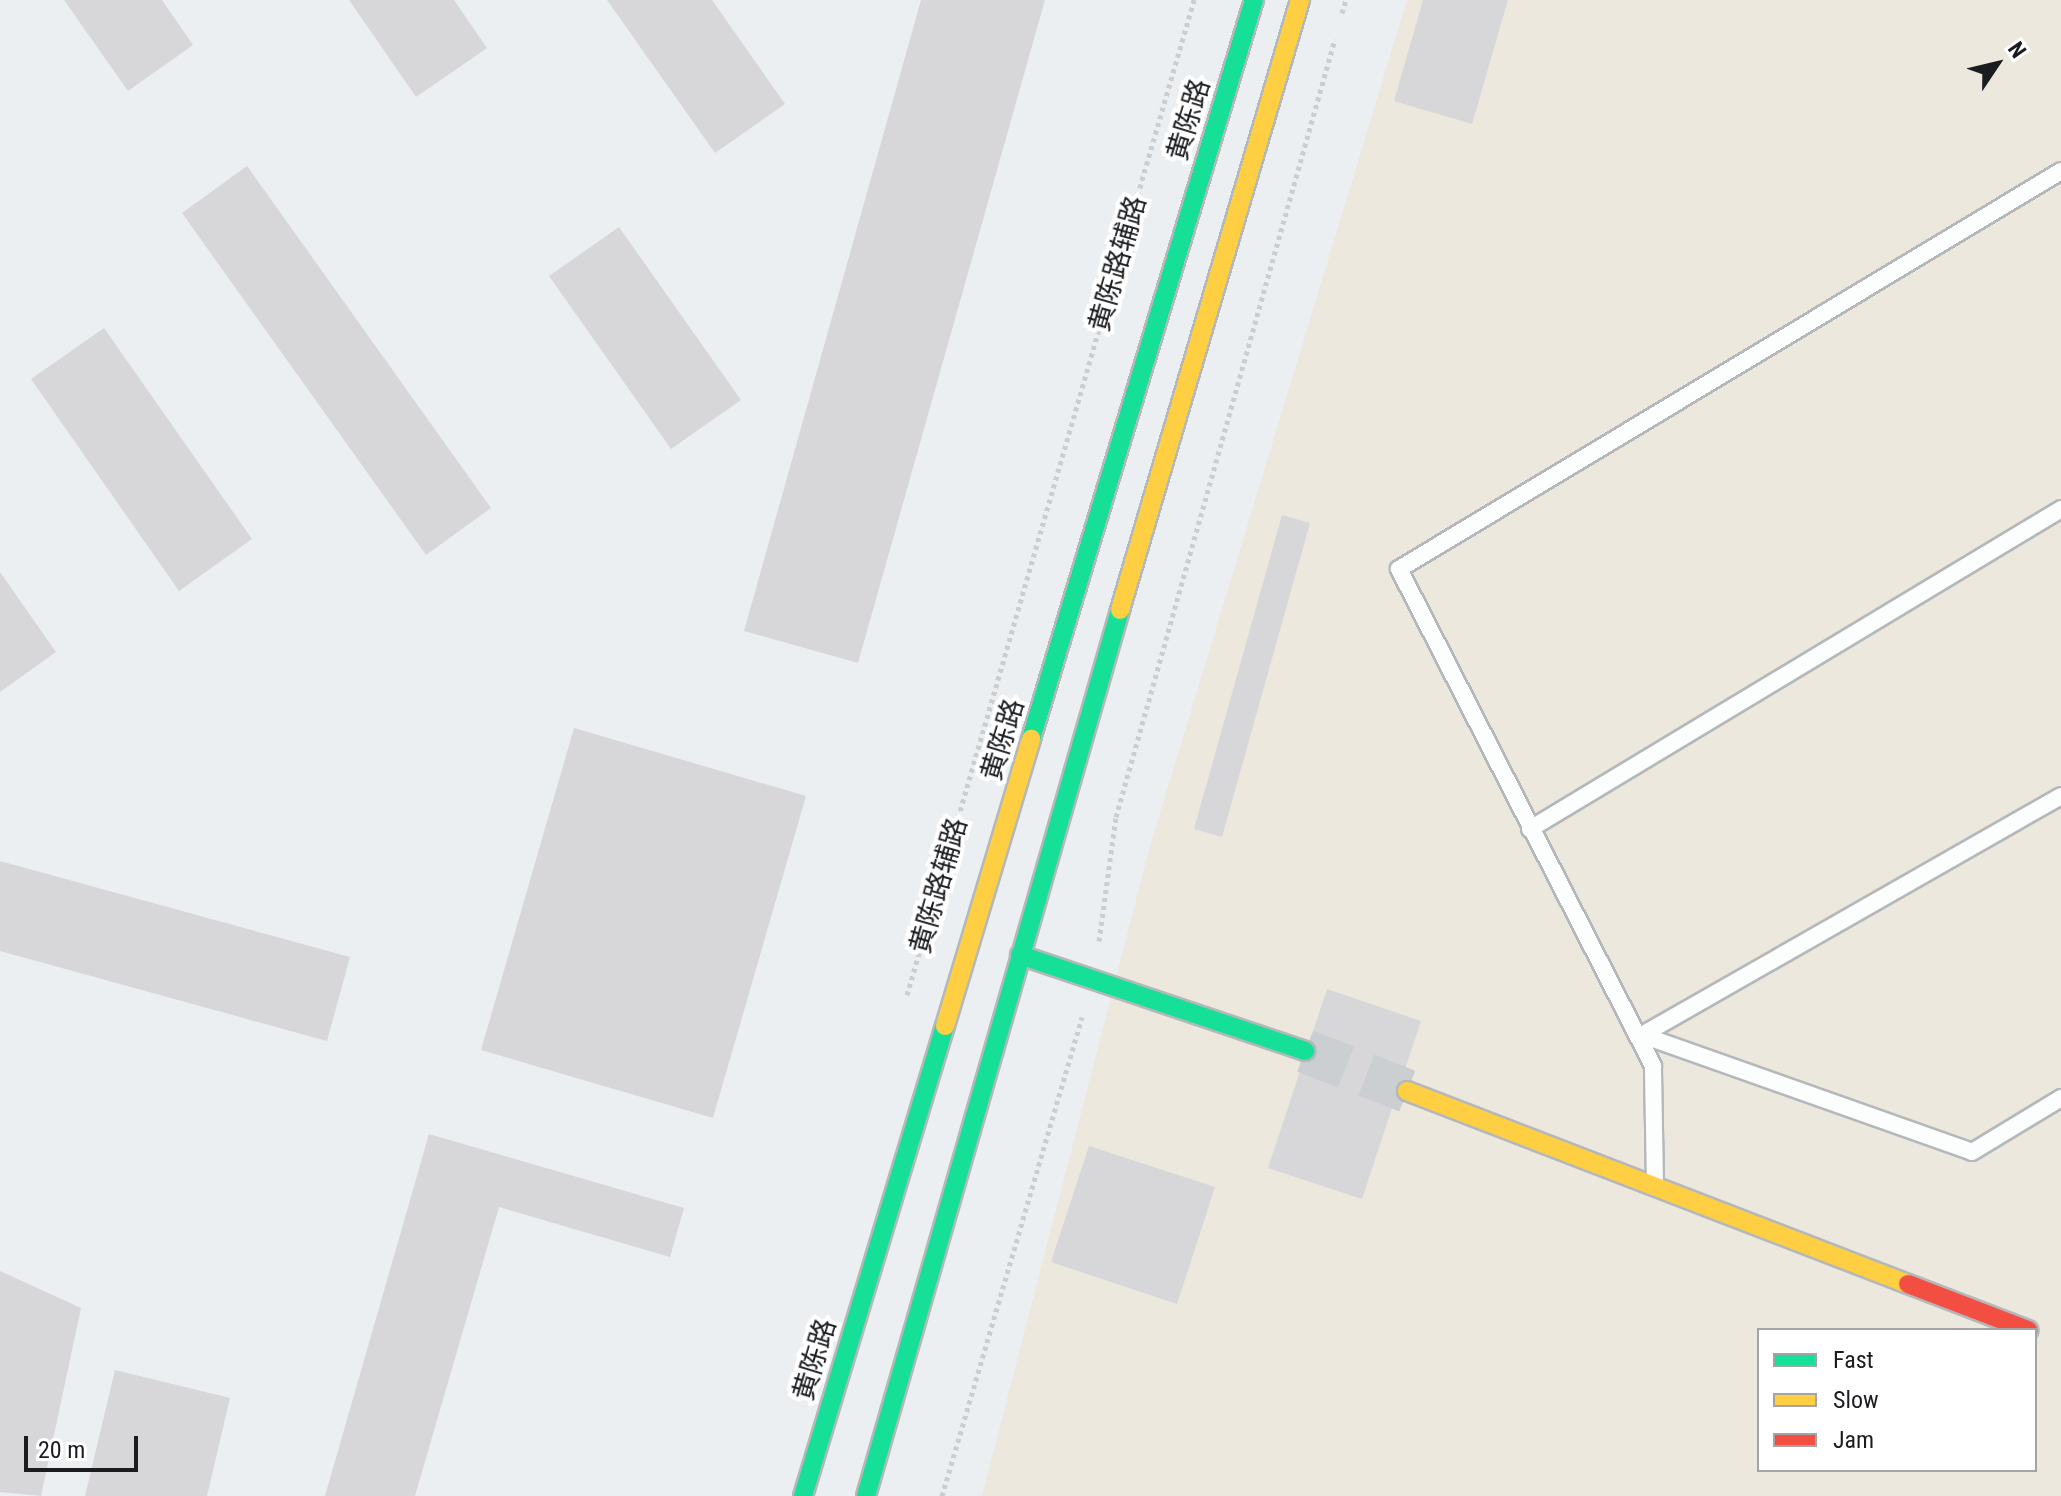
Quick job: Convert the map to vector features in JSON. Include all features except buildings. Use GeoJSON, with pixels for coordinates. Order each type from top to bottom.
{"type":"FeatureCollection","features":[{"type":"Feature","properties":{"kind":"main road","name":"黄陈路"},"geometry":{"type":"LineString","coordinates":[[803,1496],[1254,0]]}},
{"type":"Feature","properties":{"kind":"main road"},"geometry":{"type":"LineString","coordinates":[[866,1496],[1020,955],[1300,0]]}},
{"type":"Feature","properties":{"kind":"main road"},"geometry":{"type":"LineString","coordinates":[[1020,955],[1305,1051]]}},
{"type":"Feature","properties":{"kind":"main road"},"geometry":{"type":"LineString","coordinates":[[1407,1091],[2023,1328]]}},
{"type":"Feature","properties":{"kind":"lane"},"geometry":{"type":"LineString","coordinates":[[1655,1186],[1653,1066],[1399,569],[2061,171]]}},
{"type":"Feature","properties":{"kind":"lane"},"geometry":{"type":"LineString","coordinates":[[1530,829],[2061,509]]}},
{"type":"Feature","properties":{"kind":"lane"},"geometry":{"type":"LineString","coordinates":[[2061,796],[1642,1035],[1972,1152],[2061,1098]]}},
{"type":"Feature","properties":{"kind":"path","name":"黄陈路辅路"},"geometry":{"type":"LineString","coordinates":[[904,1008],[1194,0]]}},
{"type":"Feature","properties":{"kind":"path"},"geometry":{"type":"LineString","coordinates":[[942,1496],[1093,980],[1116,817],[1346,0]]}},
{"type":"Feature","properties":{"kind":"shaded area"},"geometry":{"type":"Polygon","coordinates":[[[1407,0],[2061,0],[2061,1496],[982,1496],[1150,846],[1407,0]]]}},
{"type":"Feature","properties":{"kind":"tunnel"},"geometry":{"type":"LineString","coordinates":[[1305,1051],[1407,1091]]}},
{"type":"Feature","properties":{"kind":"traffic: fast"},"geometry":{"type":"LineString","coordinates":[[1031,739],[1254,0]]}},
{"type":"Feature","properties":{"kind":"traffic: fast"},"geometry":{"type":"LineString","coordinates":[[866,1496],[1120,610]]}},
{"type":"Feature","properties":{"kind":"traffic: fast"},"geometry":{"type":"LineString","coordinates":[[1020,955],[1305,1051]]}},
{"type":"Feature","properties":{"kind":"traffic: fast"},"geometry":{"type":"LineString","coordinates":[[803,1496],[945,1026]]}},
{"type":"Feature","properties":{"kind":"traffic: slow"},"geometry":{"type":"LineString","coordinates":[[1120,610],[1300,0]]}},
{"type":"Feature","properties":{"kind":"traffic: slow"},"geometry":{"type":"LineString","coordinates":[[945,1026],[1031,739]]}},
{"type":"Feature","properties":{"kind":"traffic: slow"},"geometry":{"type":"LineString","coordinates":[[1407,1091],[1908,1284]]}},
{"type":"Feature","properties":{"kind":"traffic: jam"},"geometry":{"type":"LineString","coordinates":[[1908,1284],[2023,1328]]}}]}
